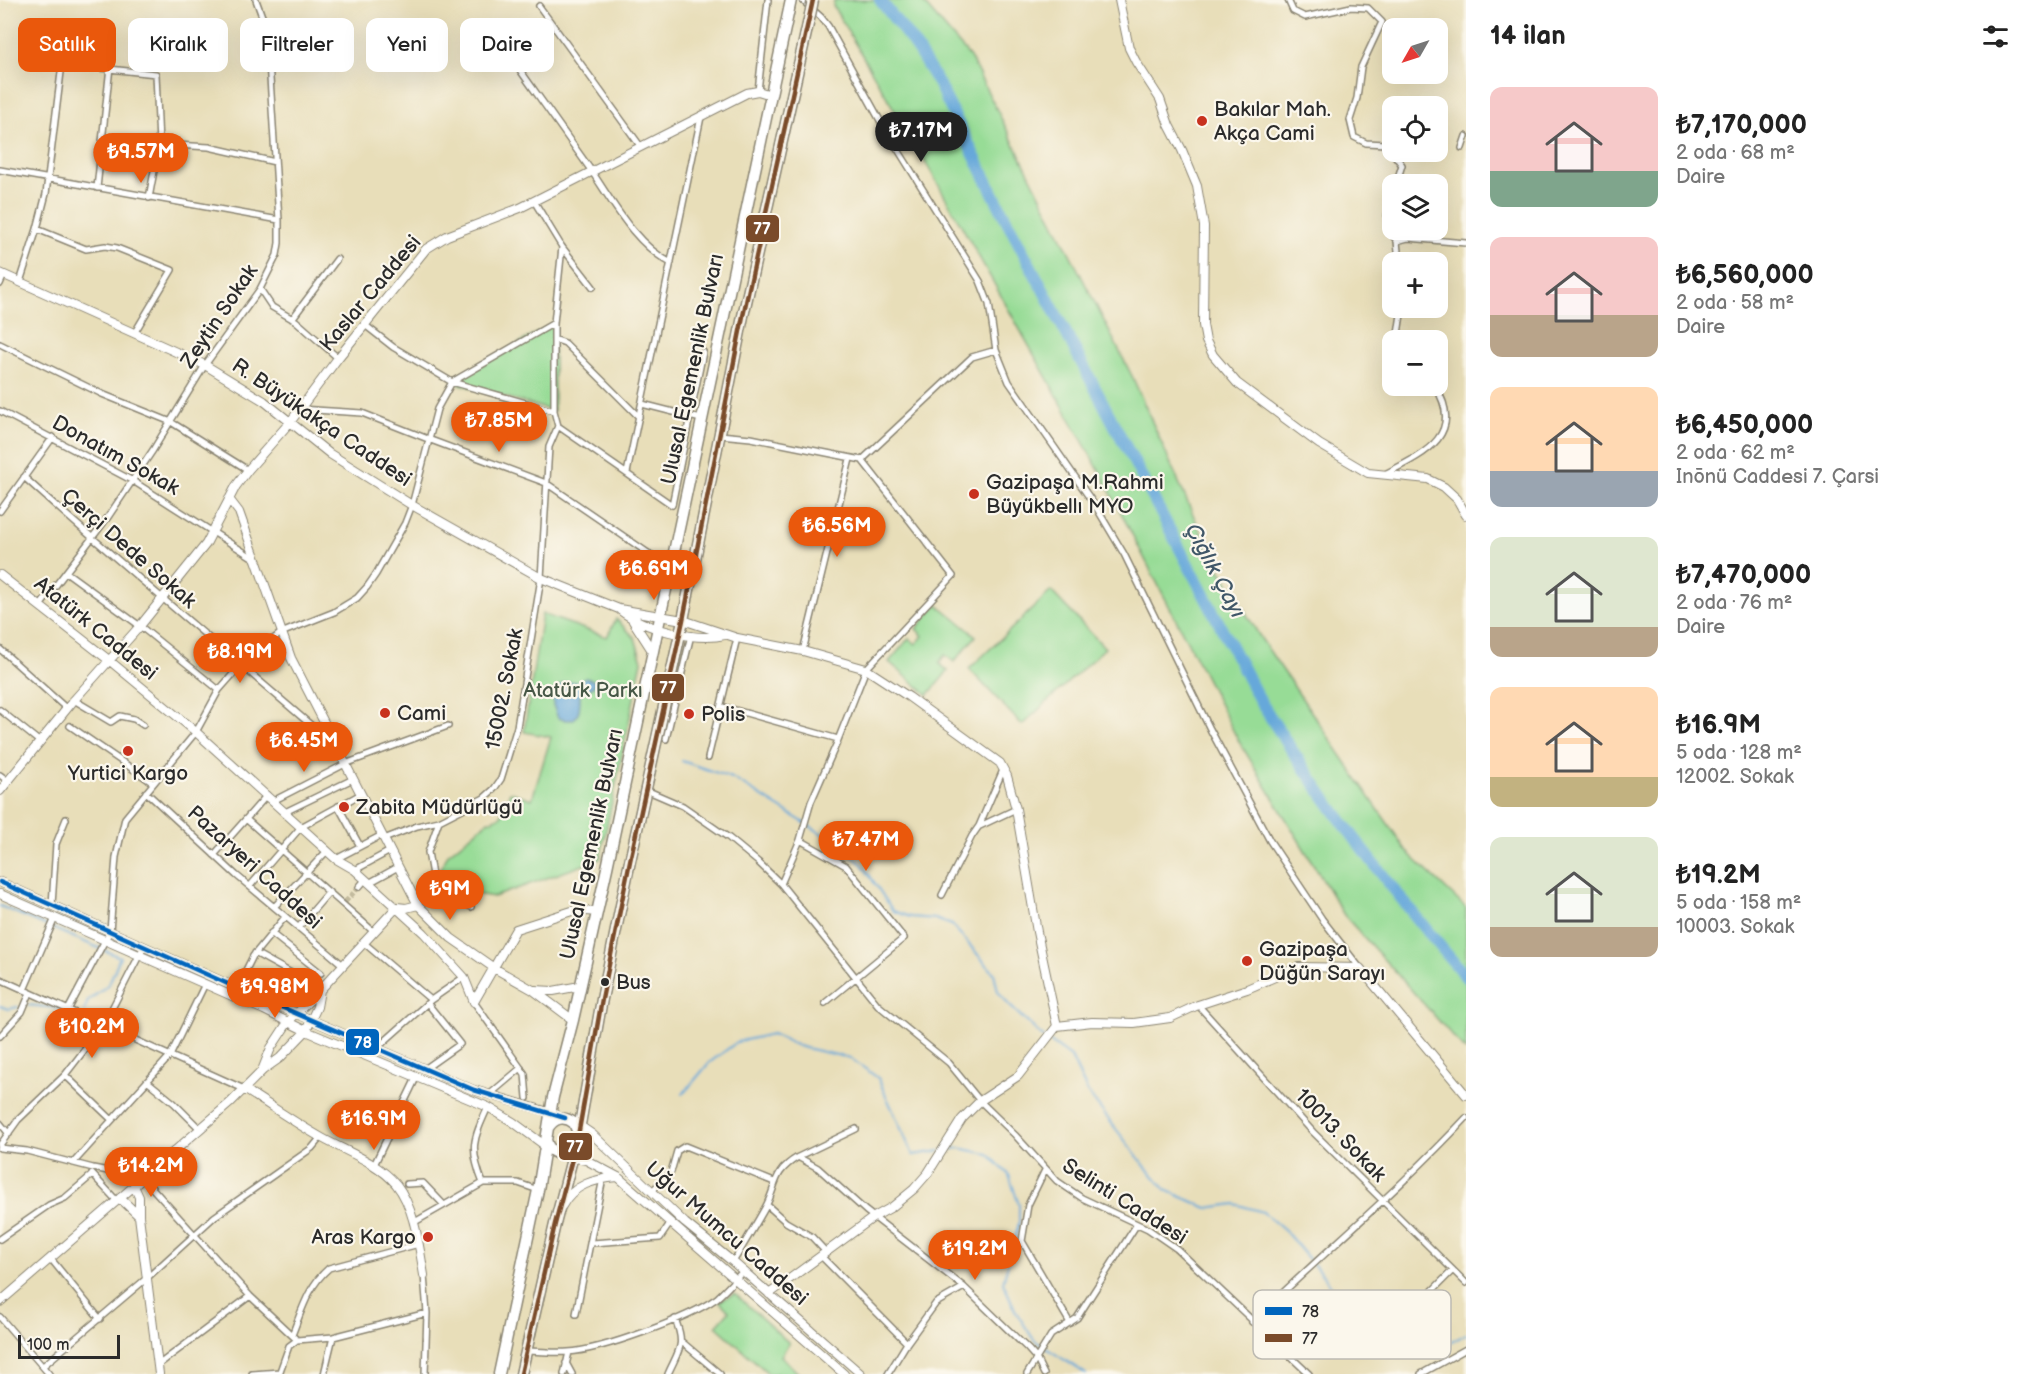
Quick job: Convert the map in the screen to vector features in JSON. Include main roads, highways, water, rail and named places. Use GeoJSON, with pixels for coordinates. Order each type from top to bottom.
{"type":"FeatureCollection","features":[{"type":"Feature","properties":{"kind":"highway","name":"Ulusal Egemenlik Bulvarı"},"geometry":{"type":"LineString","coordinates":[[521,1374],[555,1224],[646,790],[686,634],[683,620],[743,316],[813,0]]}},
{"type":"Feature","properties":{"kind":"highway","name":"Ulusal Egemenlik Bulvarı"},"geometry":{"type":"LineString","coordinates":[[499,1374],[538,1190],[550,1113],[597,912],[790,3]]}},
{"type":"Feature","properties":{"kind":"highway"},"geometry":{"type":"LineString","coordinates":[[555,1120],[572,1137],[558,1154],[547,1141],[555,1120]]}},
{"type":"Feature","properties":{"kind":"water"},"geometry":{"type":"Polygon","coordinates":[[[585,678],[593,680],[595,684],[580,693],[578,714],[571,720],[558,718],[553,705],[554,691],[563,684],[581,681],[585,678]]]}},
{"type":"Feature","properties":{"kind":"waterway","name":"Çığlık Çayı"},"geometry":{"type":"LineString","coordinates":[[880,0],[914,44],[938,83],[1008,223],[1259,699],[1282,736],[1357,842],[1466,977]]}},
{"type":"Feature","properties":{"kind":"waterway"},"geometry":{"type":"LineString","coordinates":[[682,761],[732,778],[832,840],[862,864],[893,911],[910,917],[935,919],[952,925],[994,973],[998,991],[1009,1005],[1044,1038]]}},
{"type":"Feature","properties":{"kind":"waterway"},"geometry":{"type":"LineString","coordinates":[[0,906],[120,957],[109,984],[88,1001],[84,1011]]}},
{"type":"Feature","properties":{"kind":"waterway"},"geometry":{"type":"LineString","coordinates":[[28,1005],[55,1008],[81,1019]]}},
{"type":"Feature","properties":{"kind":"waterway"},"geometry":{"type":"LineString","coordinates":[[0,1006],[8,1009],[18,1007]]}},
{"type":"Feature","properties":{"kind":"waterway"},"geometry":{"type":"LineString","coordinates":[[683,1094],[709,1063],[737,1042],[772,1034],[801,1047],[850,1058],[878,1078],[913,1155],[940,1151]]}},
{"type":"Feature","properties":{"kind":"waterway"},"geometry":{"type":"LineString","coordinates":[[1049,1041],[1071,1057],[1088,1093],[1166,1190],[1207,1208],[1235,1204],[1263,1212],[1286,1232],[1333,1290]]}},
{"type":"Feature","properties":{"kind":"waterway"},"geometry":{"type":"LineString","coordinates":[[945,1150],[959,1148],[988,1154],[1009,1175],[1019,1205],[1019,1223],[1003,1282],[1016,1312],[1034,1340],[1086,1374]]}},
{"type":"Feature","properties":{"kind":"waterway"},"geometry":{"type":"LineString","coordinates":[[1451,1342],[1466,1334]]}},
{"type":"Feature","properties":{"kind":"tunnel"},"geometry":{"type":"LineString","coordinates":[[345,902],[359,887]]}},
{"type":"Feature","properties":{"kind":"place","name":"Bakılar Mah. Akça Cami"},"geometry":{"type":"Point","coordinates":[1202,121]}},
{"type":"Feature","properties":{"kind":"place","name":"Gazipaşa M.Rahmi Büyükbellı MYO"},"geometry":{"type":"Point","coordinates":[974,494]}},
{"type":"Feature","properties":{"kind":"place","name":"Cami"},"geometry":{"type":"Point","coordinates":[385,713]}},
{"type":"Feature","properties":{"kind":"place","name":"Polis"},"geometry":{"type":"Point","coordinates":[689,714]}},
{"type":"Feature","properties":{"kind":"place","name":"Yurtici Kargo"},"geometry":{"type":"Point","coordinates":[128,751]}},
{"type":"Feature","properties":{"kind":"place","name":"Zabita Müdürlügü"},"geometry":{"type":"Point","coordinates":[344,807]}},
{"type":"Feature","properties":{"kind":"place","name":"Gazipaşa Düğün Sarayı"},"geometry":{"type":"Point","coordinates":[1247,961]}},
{"type":"Feature","properties":{"kind":"place","name":"Bus"},"geometry":{"type":"Point","coordinates":[605,982]}},
{"type":"Feature","properties":{"kind":"place","name":"Aras Kargo"},"geometry":{"type":"Point","coordinates":[428,1237]}},
{"type":"Feature","properties":{"kind":"park label","name":"Atatürk Parkı"},"geometry":{"type":"Point","coordinates":[583,690]}}]}
